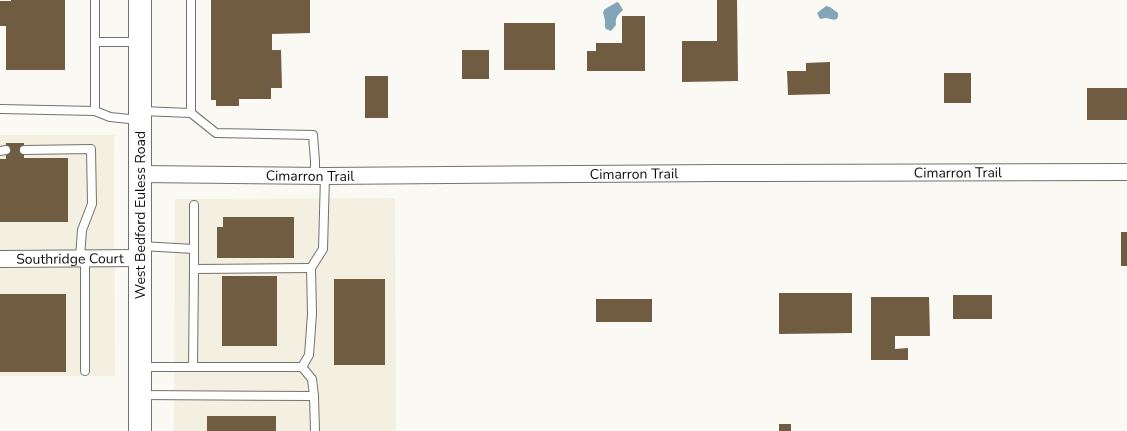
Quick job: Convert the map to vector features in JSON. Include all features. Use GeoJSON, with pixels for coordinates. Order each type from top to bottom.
{"type":"FeatureCollection","features":[{"type":"Feature","properties":{"kind":"main road","name":"West Bedford Euless Road"},"geometry":{"type":"LineString","coordinates":[[140,0],[140,431]]}},
{"type":"Feature","properties":{"kind":"street","name":"Cimarron Trail"},"geometry":{"type":"LineString","coordinates":[[140,174],[320,176],[1127,172]]}},
{"type":"Feature","properties":{"kind":"street","name":"Southridge Court"},"geometry":{"type":"LineString","coordinates":[[0,259],[83,258],[140,252]]}},
{"type":"Feature","properties":{"kind":"lane"},"geometry":{"type":"LineString","coordinates":[[94,111],[96,0]]}},
{"type":"Feature","properties":{"kind":"lane"},"geometry":{"type":"LineString","coordinates":[[191,0],[191,113]]}},
{"type":"Feature","properties":{"kind":"lane"},"geometry":{"type":"LineString","coordinates":[[95,42],[140,42]]}},
{"type":"Feature","properties":{"kind":"lane"},"geometry":{"type":"LineString","coordinates":[[0,109],[94,111],[110,117],[191,113],[216,133],[313,135],[316,161],[320,176],[323,249],[311,268],[312,314],[309,354],[302,367]]}},
{"type":"Feature","properties":{"kind":"lane"},"geometry":{"type":"LineString","coordinates":[[24,150],[91,149],[92,204],[82,230],[85,371]]}},
{"type":"Feature","properties":{"kind":"lane"},"geometry":{"type":"LineString","coordinates":[[193,367],[194,205]]}},
{"type":"Feature","properties":{"kind":"lane"},"geometry":{"type":"LineString","coordinates":[[140,252],[194,249]]}},
{"type":"Feature","properties":{"kind":"lane"},"geometry":{"type":"LineString","coordinates":[[194,269],[311,268]]}},
{"type":"Feature","properties":{"kind":"lane"},"geometry":{"type":"LineString","coordinates":[[140,367],[302,367]]}},
{"type":"Feature","properties":{"kind":"lane"},"geometry":{"type":"LineString","coordinates":[[302,367],[312,379],[315,431]]}},
{"type":"Feature","properties":{"kind":"lane"},"geometry":{"type":"LineString","coordinates":[[140,395],[314,396]]}},
{"type":"Feature","properties":{"kind":"shaded area"},"geometry":{"type":"Polygon","coordinates":[[[0,135],[114,135],[115,376],[0,376],[0,135]]]}},
{"type":"Feature","properties":{"kind":"shaded area"},"geometry":{"type":"Polygon","coordinates":[[[395,198],[396,431],[174,431],[175,199],[395,198]]]}},
{"type":"Feature","properties":{"kind":"water"},"geometry":{"type":"Polygon","coordinates":[[[617,2],[623,10],[617,16],[616,25],[611,31],[605,27],[603,12],[605,9],[617,2]]]}},
{"type":"Feature","properties":{"kind":"water"},"geometry":{"type":"Polygon","coordinates":[[[826,6],[838,13],[836,19],[820,19],[817,13],[826,6]]]}},
{"type":"Feature","properties":{"kind":"building"},"geometry":{"type":"Polygon","coordinates":[[[65,0],[65,70],[6,70],[6,26],[0,26],[0,1],[65,0]]]}},
{"type":"Feature","properties":{"kind":"building"},"geometry":{"type":"Polygon","coordinates":[[[211,0],[310,0],[310,33],[272,34],[272,50],[281,50],[282,88],[271,88],[271,99],[239,99],[239,106],[216,106],[216,100],[211,100],[211,0]]]}},
{"type":"Feature","properties":{"kind":"building"},"geometry":{"type":"Polygon","coordinates":[[[717,0],[737,0],[738,81],[682,82],[682,41],[717,41],[717,0]]]}},
{"type":"Feature","properties":{"kind":"building"},"geometry":{"type":"Polygon","coordinates":[[[622,16],[645,16],[645,71],[587,71],[587,51],[596,51],[596,43],[622,43],[622,16]]]}},
{"type":"Feature","properties":{"kind":"building"},"geometry":{"type":"Polygon","coordinates":[[[504,23],[555,23],[555,70],[504,70],[504,23]]]}},
{"type":"Feature","properties":{"kind":"building"},"geometry":{"type":"Polygon","coordinates":[[[462,50],[489,50],[489,79],[462,79],[462,50]]]}},
{"type":"Feature","properties":{"kind":"building"},"geometry":{"type":"Polygon","coordinates":[[[830,62],[830,94],[788,95],[787,71],[806,71],[806,63],[830,62]]]}},
{"type":"Feature","properties":{"kind":"building"},"geometry":{"type":"Polygon","coordinates":[[[944,73],[971,73],[971,103],[944,103],[944,73]]]}},
{"type":"Feature","properties":{"kind":"building"},"geometry":{"type":"Polygon","coordinates":[[[365,76],[388,76],[388,118],[365,118],[365,76]]]}},
{"type":"Feature","properties":{"kind":"building"},"geometry":{"type":"Polygon","coordinates":[[[1087,88],[1127,88],[1127,120],[1087,120],[1087,88]]]}},
{"type":"Feature","properties":{"kind":"building"},"geometry":{"type":"Polygon","coordinates":[[[6,143],[24,143],[24,158],[68,158],[68,222],[0,222],[0,159],[6,159],[6,143]]]}},
{"type":"Feature","properties":{"kind":"building"},"geometry":{"type":"Polygon","coordinates":[[[223,217],[294,217],[294,258],[217,258],[217,227],[223,227],[223,217]]]}},
{"type":"Feature","properties":{"kind":"building"},"geometry":{"type":"Polygon","coordinates":[[[1121,232],[1127,232],[1127,266],[1121,266],[1121,232]]]}},
{"type":"Feature","properties":{"kind":"building"},"geometry":{"type":"Polygon","coordinates":[[[222,276],[277,276],[277,346],[222,346],[222,276]]]}},
{"type":"Feature","properties":{"kind":"building"},"geometry":{"type":"Polygon","coordinates":[[[334,279],[385,279],[385,365],[334,365],[334,279]]]}},
{"type":"Feature","properties":{"kind":"building"},"geometry":{"type":"Polygon","coordinates":[[[779,293],[852,293],[852,333],[779,334],[779,293]]]}},
{"type":"Feature","properties":{"kind":"building"},"geometry":{"type":"Polygon","coordinates":[[[0,294],[66,294],[66,372],[0,372],[0,294]]]}},
{"type":"Feature","properties":{"kind":"building"},"geometry":{"type":"Polygon","coordinates":[[[953,295],[992,295],[992,319],[953,319],[953,295]]]}},
{"type":"Feature","properties":{"kind":"building"},"geometry":{"type":"Polygon","coordinates":[[[871,297],[929,297],[930,336],[895,336],[895,349],[908,348],[908,360],[871,360],[871,297]]]}},
{"type":"Feature","properties":{"kind":"building"},"geometry":{"type":"Polygon","coordinates":[[[596,299],[652,299],[652,322],[596,322],[596,299]]]}},
{"type":"Feature","properties":{"kind":"building"},"geometry":{"type":"Polygon","coordinates":[[[207,416],[276,416],[276,431],[207,431],[207,416]]]}},
{"type":"Feature","properties":{"kind":"building"},"geometry":{"type":"Polygon","coordinates":[[[779,424],[791,424],[791,431],[779,431],[779,424]]]}}]}
